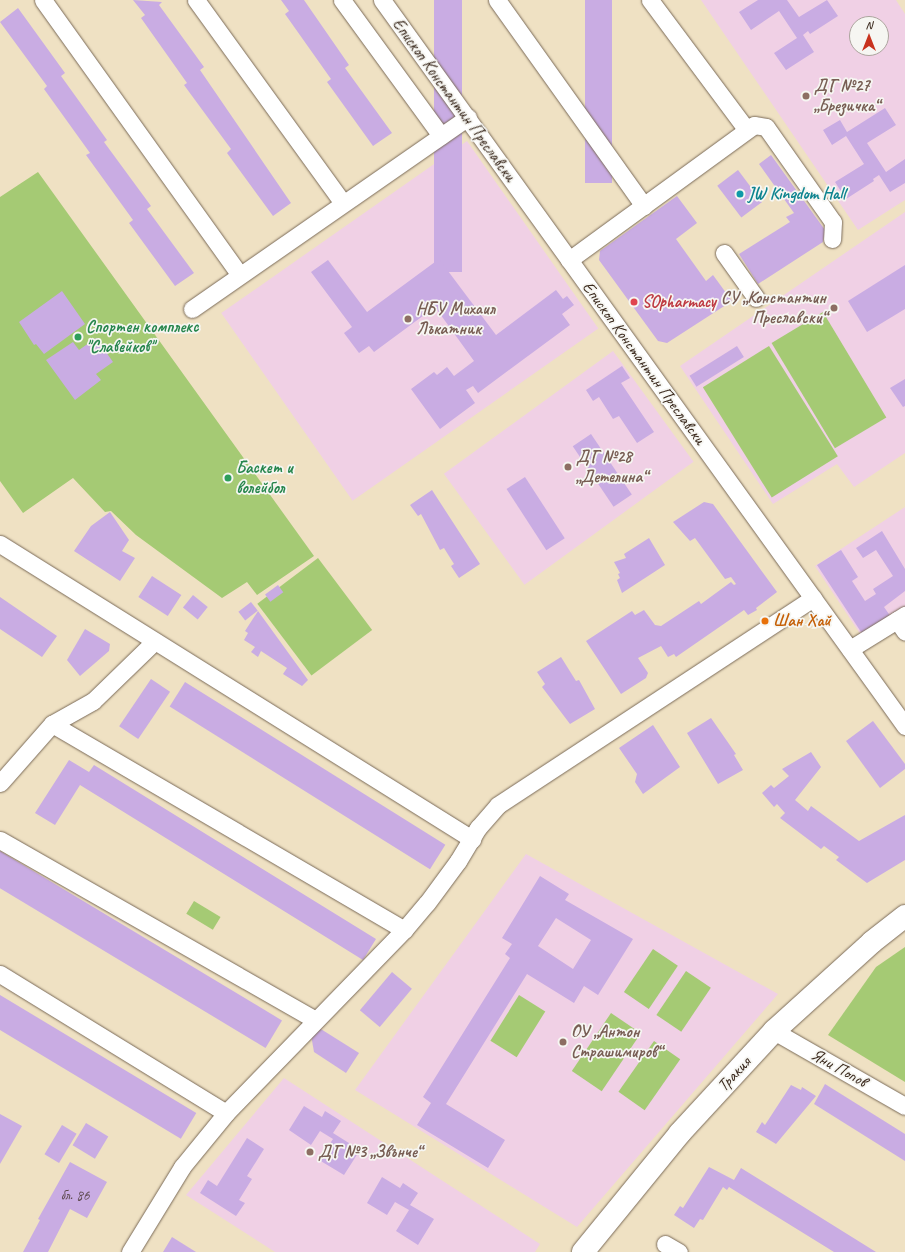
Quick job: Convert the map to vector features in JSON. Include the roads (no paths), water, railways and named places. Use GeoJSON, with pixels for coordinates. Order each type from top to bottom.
{"type":"FeatureCollection","features":[{"type":"Feature","properties":{"kind":"main road","name":"Тракия"},"geometry":{"type":"LineString","coordinates":[[583,1252],[680,1133],[774,1031],[872,942],[905,916]]}},
{"type":"Feature","properties":{"kind":"street"},"geometry":{"type":"LineString","coordinates":[[43,0],[240,275]]}},
{"type":"Feature","properties":{"kind":"street"},"geometry":{"type":"LineString","coordinates":[[196,0],[342,202]]}},
{"type":"Feature","properties":{"kind":"street"},"geometry":{"type":"LineString","coordinates":[[342,0],[441,136]]}},
{"type":"Feature","properties":{"kind":"street","name":"Епископ Константин Преславски"},"geometry":{"type":"LineString","coordinates":[[382,0],[468,117],[569,260],[905,726]]}},
{"type":"Feature","properties":{"kind":"street"},"geometry":{"type":"LineString","coordinates":[[497,0],[644,206]]}},
{"type":"Feature","properties":{"kind":"street"},"geometry":{"type":"LineString","coordinates":[[650,0],[746,130]]}},
{"type":"Feature","properties":{"kind":"street"},"geometry":{"type":"LineString","coordinates":[[192,309],[342,202],[468,117]]}},
{"type":"Feature","properties":{"kind":"street"},"geometry":{"type":"LineString","coordinates":[[569,260],[754,125],[766,127],[832,222],[832,239]]}},
{"type":"Feature","properties":{"kind":"street"},"geometry":{"type":"LineString","coordinates":[[724,253],[756,298]]}},
{"type":"Feature","properties":{"kind":"street"},"geometry":{"type":"LineString","coordinates":[[0,544],[472,839]]}},
{"type":"Feature","properties":{"kind":"street"},"geometry":{"type":"LineString","coordinates":[[130,1252],[182,1167],[226,1113],[404,930],[427,904],[472,839],[498,805],[813,598]]}},
{"type":"Feature","properties":{"kind":"street"},"geometry":{"type":"LineString","coordinates":[[850,649],[902,622]]}},
{"type":"Feature","properties":{"kind":"street"},"geometry":{"type":"LineString","coordinates":[[0,783],[52,724],[93,701],[155,641]]}},
{"type":"Feature","properties":{"kind":"street"},"geometry":{"type":"LineString","coordinates":[[52,724],[404,930]]}},
{"type":"Feature","properties":{"kind":"street"},"geometry":{"type":"LineString","coordinates":[[0,840],[315,1020]]}},
{"type":"Feature","properties":{"kind":"street"},"geometry":{"type":"LineString","coordinates":[[0,974],[226,1113]]}},
{"type":"Feature","properties":{"kind":"street","name":"Яни Попов"},"geometry":{"type":"LineString","coordinates":[[774,1031],[905,1106]]}},
{"type":"Feature","properties":{"kind":"place","name":"ДГ №27 „Брезичка“"},"geometry":{"type":"Point","coordinates":[806,96]}},
{"type":"Feature","properties":{"kind":"place","name":"JW Kingdom Hall"},"geometry":{"type":"Point","coordinates":[740,194]}},
{"type":"Feature","properties":{"kind":"place","name":"SOpharmacy"},"geometry":{"type":"Point","coordinates":[634,302]}},
{"type":"Feature","properties":{"kind":"place","name":"СУ „Константин Преславски“"},"geometry":{"type":"Point","coordinates":[834,308]}},
{"type":"Feature","properties":{"kind":"place","name":"НБУ Михаил Лъкатник"},"geometry":{"type":"Point","coordinates":[408,319]}},
{"type":"Feature","properties":{"kind":"place","name":"Спортен комплекс \"Славейков\""},"geometry":{"type":"Point","coordinates":[78,337]}},
{"type":"Feature","properties":{"kind":"place","name":"ДГ №28 „Детелина“"},"geometry":{"type":"Point","coordinates":[568,467]}},
{"type":"Feature","properties":{"kind":"place","name":"Баскет и волейбол"},"geometry":{"type":"Point","coordinates":[228,478]}},
{"type":"Feature","properties":{"kind":"place","name":"Шан Хай"},"geometry":{"type":"Point","coordinates":[765,621]}},
{"type":"Feature","properties":{"kind":"place","name":"ОУ „Антон Страшимиров“"},"geometry":{"type":"Point","coordinates":[563,1042]}},
{"type":"Feature","properties":{"kind":"place","name":"ДГ №3 „Звънче“"},"geometry":{"type":"Point","coordinates":[310,1152]}}]}
